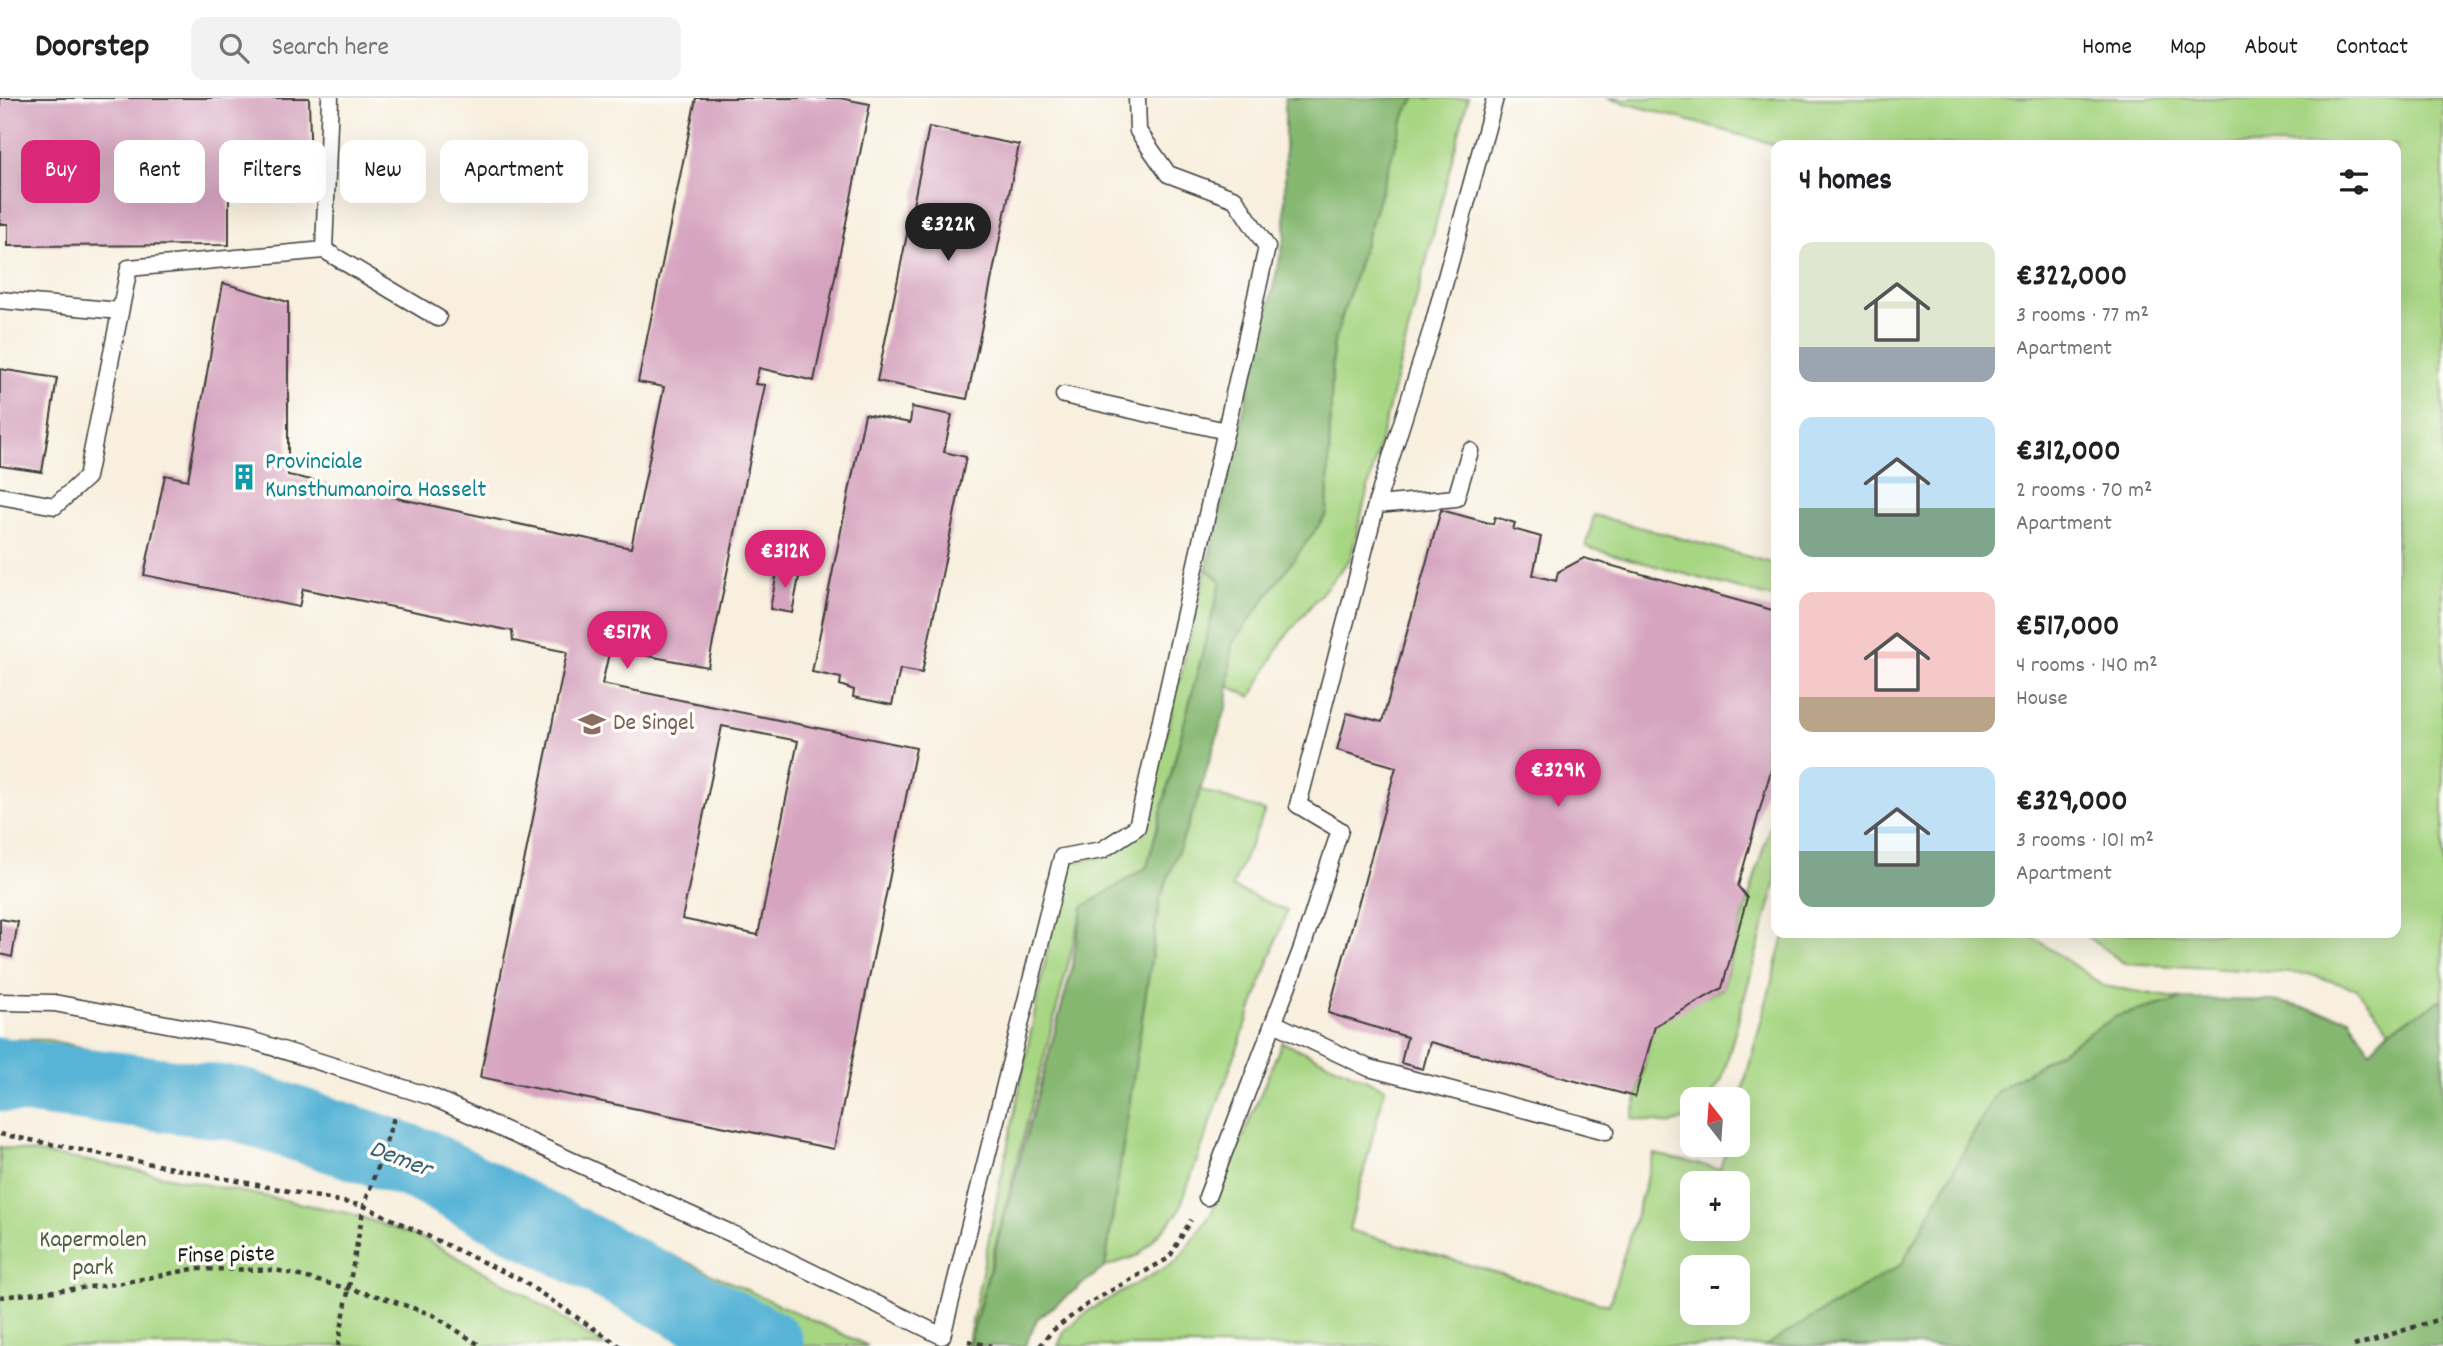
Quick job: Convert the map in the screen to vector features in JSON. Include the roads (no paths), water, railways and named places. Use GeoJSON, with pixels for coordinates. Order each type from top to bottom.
{"type":"FeatureCollection","features":[{"type":"Feature","properties":{"kind":"lane"},"geometry":{"type":"LineString","coordinates":[[324,250],[330,98]]}},
{"type":"Feature","properties":{"kind":"lane"},"geometry":{"type":"LineString","coordinates":[[0,1002],[54,1003],[247,1039],[432,1097],[750,1242],[942,1336],[1062,857],[1102,850],[1137,827],[1267,247],[1235,199],[1168,174],[1138,131],[1137,98]]}},
{"type":"Feature","properties":{"kind":"lane"},"geometry":{"type":"LineString","coordinates":[[1207,1197],[1302,948],[1340,830],[1298,805],[1376,505],[1433,325],[1495,98]]}},
{"type":"Feature","properties":{"kind":"lane"},"geometry":{"type":"LineString","coordinates":[[0,496],[55,506],[87,477],[129,268],[324,250],[438,318]]}},
{"type":"Feature","properties":{"kind":"lane"},"geometry":{"type":"LineString","coordinates":[[0,300],[120,310]]}},
{"type":"Feature","properties":{"kind":"lane"},"geometry":{"type":"LineString","coordinates":[[1064,395],[1226,431]]}},
{"type":"Feature","properties":{"kind":"lane"},"geometry":{"type":"LineString","coordinates":[[1376,505],[1456,498],[1470,452]]}},
{"type":"Feature","properties":{"kind":"lane"},"geometry":{"type":"LineString","coordinates":[[1274,1023],[1369,1068],[1605,1131]]}},
{"type":"Feature","properties":{"kind":"waterway","name":"Demer"},"geometry":{"type":"LineString","coordinates":[[0,1074],[237,1104],[421,1165],[767,1346]]}},
{"type":"Feature","properties":{"kind":"place","name":"Provinciale Kunsthumanoira Hasselt"},"geometry":{"type":"Point","coordinates":[244,477]}},
{"type":"Feature","properties":{"kind":"place","name":"De Singel"},"geometry":{"type":"Point","coordinates":[592,724]}},
{"type":"Feature","properties":{"kind":"park label","name":"Kapermolen park"},"geometry":{"type":"Point","coordinates":[93,1255]}}]}
